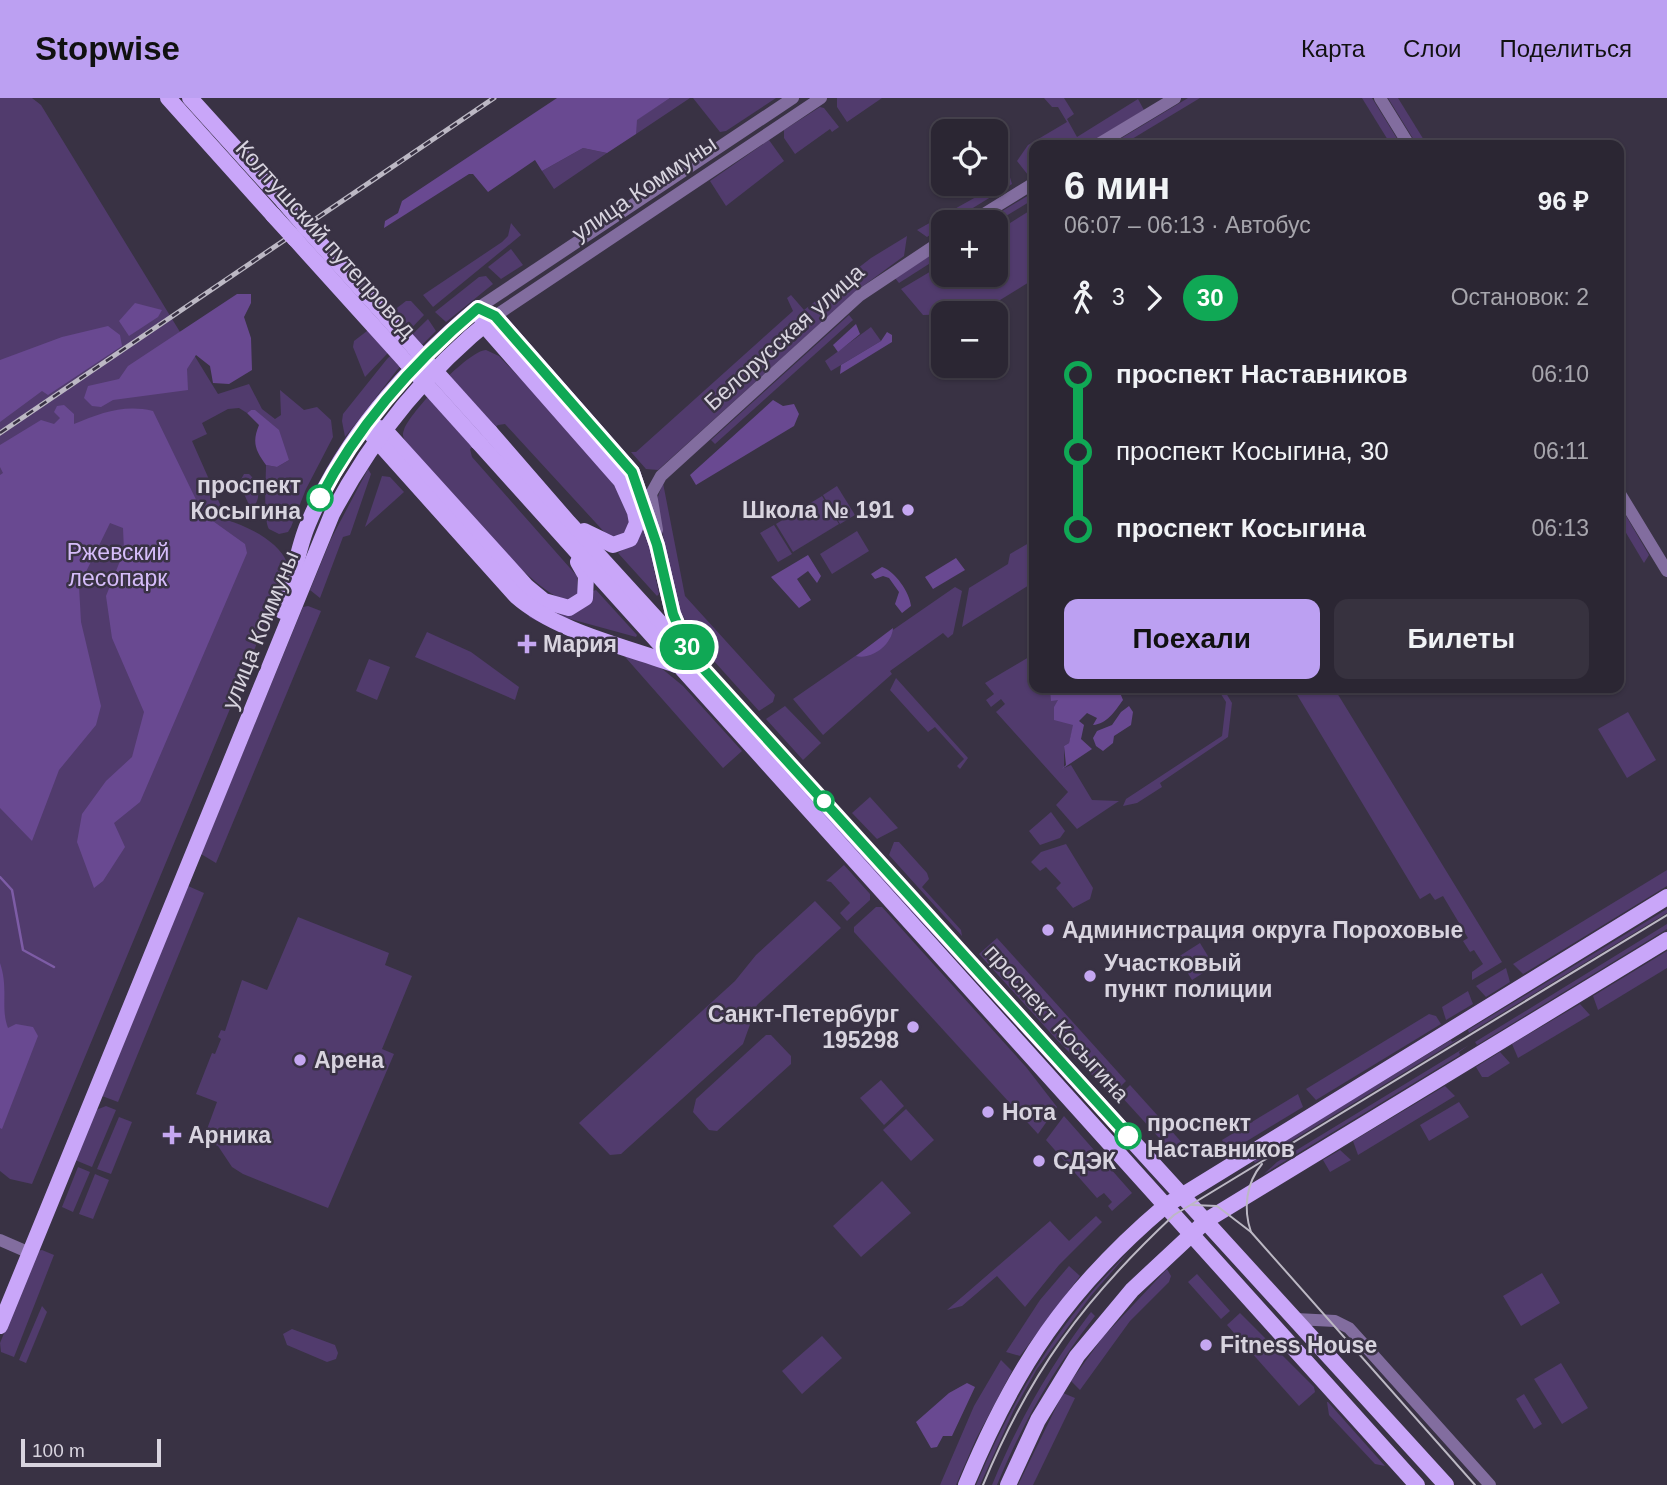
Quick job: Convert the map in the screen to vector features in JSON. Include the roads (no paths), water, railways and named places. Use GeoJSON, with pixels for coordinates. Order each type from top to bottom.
{"type":"FeatureCollection","features":[{"type":"Feature","properties":{"kind":"main road","name":"Колтушский путепровод"},"geometry":{"type":"LineString","coordinates":[[168,98],[301,234],[484,437]]}},
{"type":"Feature","properties":{"kind":"main road","name":"Колтушский путепровод"},"geometry":{"type":"LineString","coordinates":[[190,98],[301,234]]}},
{"type":"Feature","properties":{"kind":"main road","name":"проспект Косыгина"},"geometry":{"type":"LineString","coordinates":[[478,308],[632,472],[657,545],[673,614],[690,654]]}},
{"type":"Feature","properties":{"kind":"main road","name":"улица Коммуны"},"geometry":{"type":"LineString","coordinates":[[0,1326],[25,1250],[289,594],[308,524],[333,473],[365,426],[418,361],[478,308]]}},
{"type":"Feature","properties":{"kind":"main road","name":"проспект Косыгина"},"geometry":{"type":"LineString","coordinates":[[489,320],[605,460],[630,497],[637,523],[630,539],[612,545],[564,528]]}},
{"type":"Feature","properties":{"kind":"main road","name":"улица Коммуны"},"geometry":{"type":"LineString","coordinates":[[0,1299],[25,1250],[319,543],[348,484],[380,435],[431,373],[489,320]]}},
{"type":"Feature","properties":{"kind":"main road","name":"проспект Косыгина"},"geometry":{"type":"LineString","coordinates":[[365,426],[380,435],[527,587],[544,601],[569,608],[585,597],[586,576],[564,528]]}},
{"type":"Feature","properties":{"kind":"main road","name":"проспект Косыгина"},"geometry":{"type":"LineString","coordinates":[[380,435],[516,596],[534,611],[554,623],[678,666]]}},
{"type":"Feature","properties":{"kind":"main road","name":"проспект Косыгина"},"geometry":{"type":"LineString","coordinates":[[484,437],[564,528],[678,666],[1418,1485]]}},
{"type":"Feature","properties":{"kind":"main road","name":"проспект Косыгина"},"geometry":{"type":"LineString","coordinates":[[564,528],[690,654],[1446,1485]]}},
{"type":"Feature","properties":{"kind":"main road"},"geometry":{"type":"LineString","coordinates":[[966,1485],[1003,1400],[1059,1313],[1101,1264],[1165,1206],[1667,897]]}},
{"type":"Feature","properties":{"kind":"main road"},"geometry":{"type":"LineString","coordinates":[[1008,1485],[1038,1420],[1077,1356],[1132,1290],[1207,1220],[1667,940]]}},
{"type":"Feature","properties":{"kind":"street","name":"улица Коммуны"},"geometry":{"type":"LineString","coordinates":[[478,308],[793,98]]}},
{"type":"Feature","properties":{"kind":"street","name":"улица Коммуны"},"geometry":{"type":"LineString","coordinates":[[489,320],[821,98]]}},
{"type":"Feature","properties":{"kind":"street"},"geometry":{"type":"LineString","coordinates":[[1105,140],[1175,98]]}},
{"type":"Feature","properties":{"kind":"street"},"geometry":{"type":"LineString","coordinates":[[1380,98],[1406,140]]}},
{"type":"Feature","properties":{"kind":"street"},"geometry":{"type":"LineString","coordinates":[[990,210],[1029,186]]}},
{"type":"Feature","properties":{"kind":"street","name":"Белорусская улица"},"geometry":{"type":"LineString","coordinates":[[661,476],[859,296],[931,248]]}},
{"type":"Feature","properties":{"kind":"street"},"geometry":{"type":"LineString","coordinates":[[632,472],[661,476],[651,494],[657,545]]}},
{"type":"Feature","properties":{"kind":"street"},"geometry":{"type":"LineString","coordinates":[[1624,500],[1667,572]]}},
{"type":"Feature","properties":{"kind":"street"},"geometry":{"type":"LineString","coordinates":[[0,1240],[25,1250]]}},
{"type":"Feature","properties":{"kind":"street"},"geometry":{"type":"LineString","coordinates":[[1296,1319],[1335,1321],[1349,1328],[1490,1485]]}},
{"type":"Feature","properties":{"kind":"waterway"},"geometry":{"type":"LineString","coordinates":[[0,877],[12,890],[23,950],[54,967]]}},
{"type":"Feature","properties":{"kind":"tram line"},"geometry":{"type":"LineString","coordinates":[[983,1485],[1020,1407],[1062,1339],[1113,1277],[1174,1215],[1667,915]]}},
{"type":"Feature","properties":{"kind":"tram line"},"geometry":{"type":"LineString","coordinates":[[1251,1232],[1247,1214],[1249,1188],[1262,1164]]}},
{"type":"Feature","properties":{"kind":"tram line"},"geometry":{"type":"LineString","coordinates":[[1192,1205],[1217,1206],[1251,1232],[1475,1485]]}},
{"type":"Feature","properties":{"kind":"railway"},"geometry":{"type":"LineString","coordinates":[[0,433],[494,98]]}},
{"type":"Feature","properties":{"kind":"place","name":"проспект Косыгина"},"geometry":{"type":"Point","coordinates":[320,498]}},
{"type":"Feature","properties":{"kind":"place","name":"Школа № 191"},"geometry":{"type":"Point","coordinates":[908,510]}},
{"type":"Feature","properties":{"kind":"place","name":"Мария"},"geometry":{"type":"Point","coordinates":[527,644]}},
{"type":"Feature","properties":{"kind":"place","name":"Администрация округа Пороховые"},"geometry":{"type":"Point","coordinates":[1048,930]}},
{"type":"Feature","properties":{"kind":"place","name":"Участковый пункт полиции"},"geometry":{"type":"Point","coordinates":[1090,976]}},
{"type":"Feature","properties":{"kind":"place","name":"Санкт-Петербург 195298"},"geometry":{"type":"Point","coordinates":[913,1027]}},
{"type":"Feature","properties":{"kind":"place","name":"Арена"},"geometry":{"type":"Point","coordinates":[300,1060]}},
{"type":"Feature","properties":{"kind":"place","name":"Нота"},"geometry":{"type":"Point","coordinates":[988,1112]}},
{"type":"Feature","properties":{"kind":"place","name":"Арника"},"geometry":{"type":"Point","coordinates":[172,1135]}},
{"type":"Feature","properties":{"kind":"place","name":"проспект Наставников"},"geometry":{"type":"Point","coordinates":[1128,1136]}},
{"type":"Feature","properties":{"kind":"place","name":"СДЭК"},"geometry":{"type":"Point","coordinates":[1039,1161]}},
{"type":"Feature","properties":{"kind":"place","name":"Fitness House"},"geometry":{"type":"Point","coordinates":[1206,1345]}},
{"type":"Feature","properties":{"kind":"park label","name":"Ржевский лесопарк"},"geometry":{"type":"Point","coordinates":[118,565]}}]}
